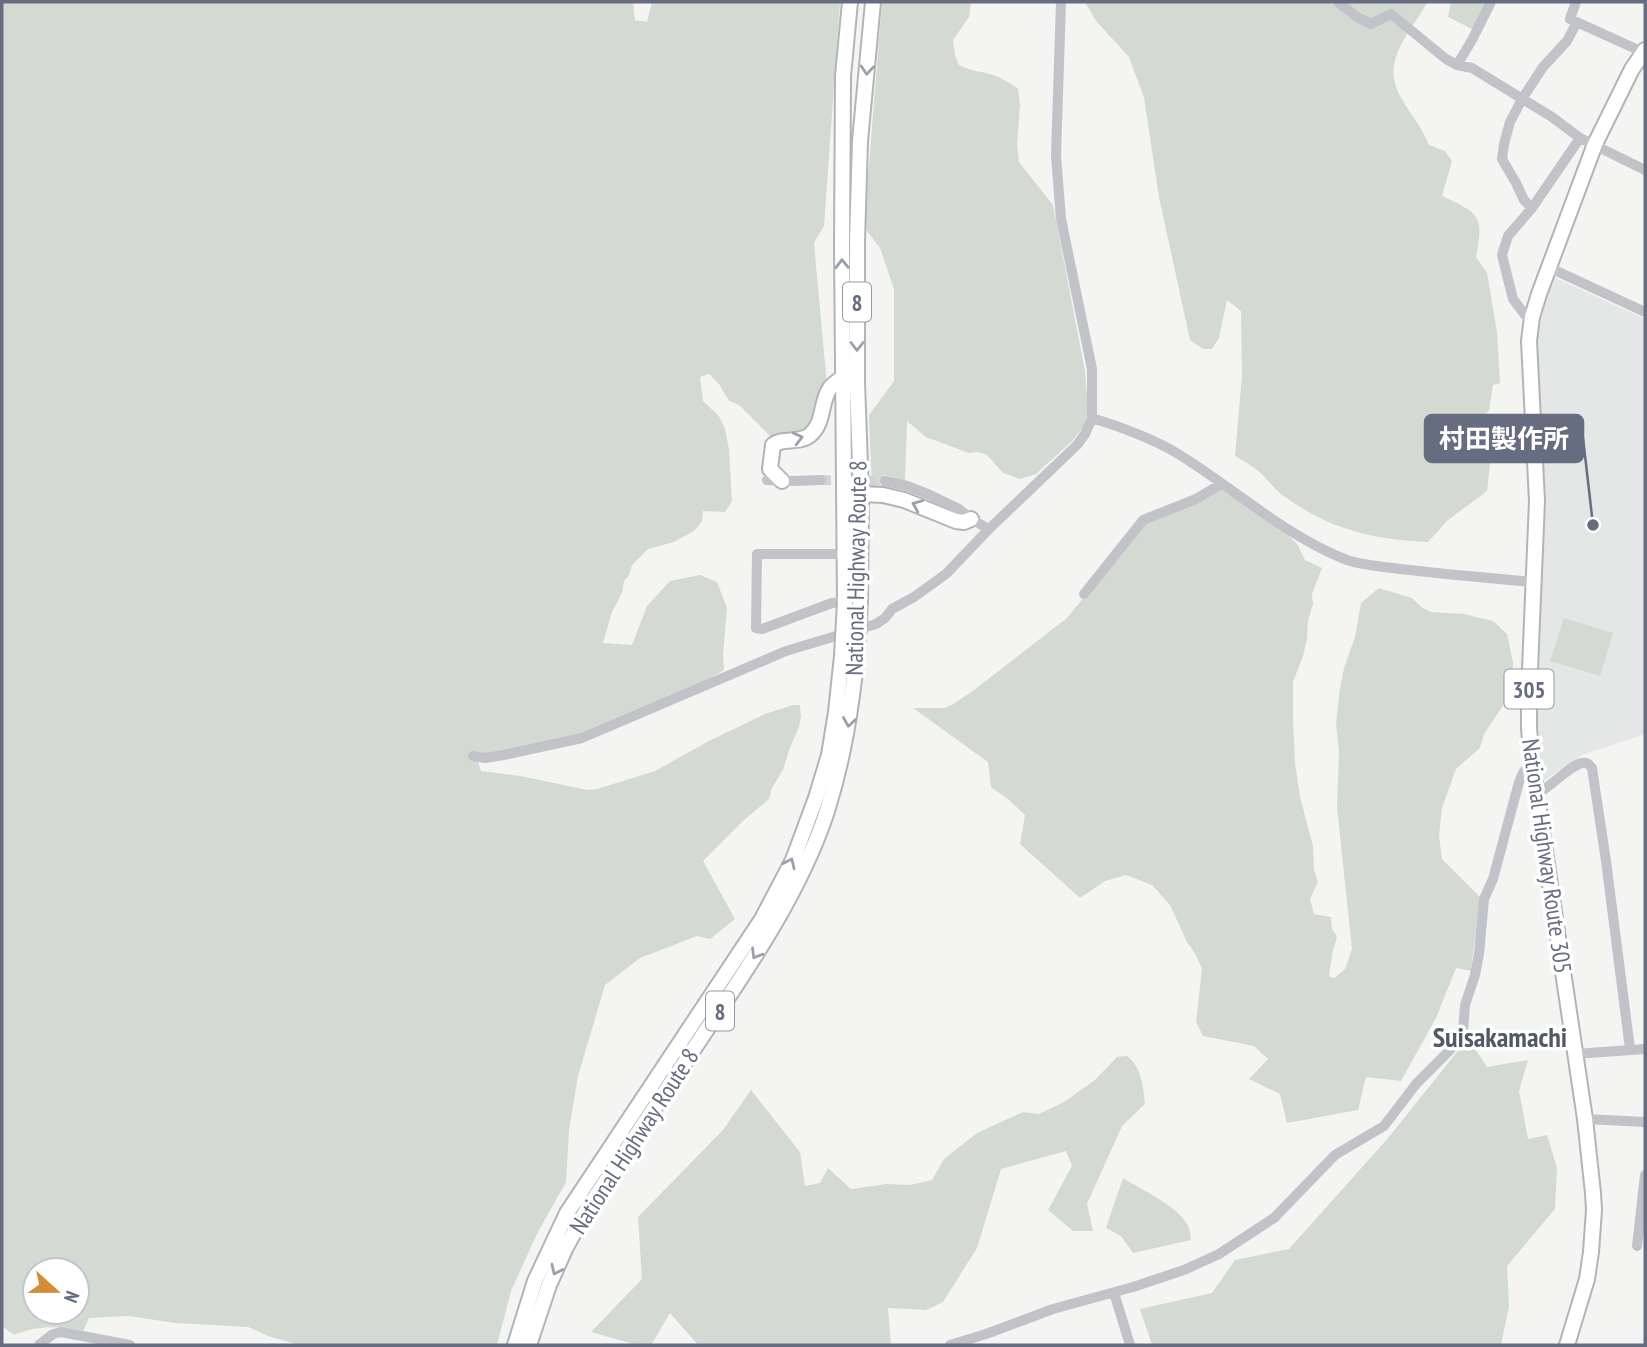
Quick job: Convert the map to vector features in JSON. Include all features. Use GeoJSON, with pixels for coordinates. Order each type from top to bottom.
{"type":"FeatureCollection","features":[{"type":"Feature","properties":{"kind":"highway","name":"National Highway Route 8"},"geometry":{"type":"LineString","coordinates":[[849,2],[844,76],[842,246],[845,554],[853,602]]}},
{"type":"Feature","properties":{"kind":"highway","name":"National Highway Route 8"},"geometry":{"type":"LineString","coordinates":[[529,1345],[549,1285],[586,1211],[738,983],[787,902],[826,813],[841,761],[848,727],[861,494],[857,382],[857,241],[860,141],[873,2]]}},
{"type":"Feature","properties":{"kind":"highway","name":"National Highway Route 305"},"geometry":{"type":"LineString","coordinates":[[1567,1345],[1587,1279],[1593,1231],[1593,1193],[1586,1119],[1532,764],[1528,693],[1537,501],[1529,341],[1532,317],[1548,267],[1595,144],[1632,69],[1645,52]]}},
{"type":"Feature","properties":{"kind":"highway"},"geometry":{"type":"LineString","coordinates":[[782,481],[770,469],[773,445],[777,442],[800,440],[811,434],[821,419],[831,387],[843,377]]}},
{"type":"Feature","properties":{"kind":"highway"},"geometry":{"type":"LineString","coordinates":[[861,494],[904,500],[956,521],[971,519]]}},
{"type":"Feature","properties":{"kind":"highway","name":"National Highway Route 8"},"geometry":{"type":"LineString","coordinates":[[515,1345],[535,1281],[567,1213],[762,919],[793,860],[829,755],[850,655]]}},
{"type":"Feature","properties":{"kind":"street"},"geometry":{"type":"LineString","coordinates":[[473,756],[485,758],[504,755],[582,738],[786,651],[876,624],[892,609],[946,574],[1077,445],[1092,418],[1092,369],[1061,219],[1056,156],[1061,2]]}},
{"type":"Feature","properties":{"kind":"street"},"geometry":{"type":"LineString","coordinates":[[1338,2],[1371,24],[1391,14],[1446,60],[1472,68],[1552,117],[1580,138],[1645,170]]}},
{"type":"Feature","properties":{"kind":"street"},"geometry":{"type":"LineString","coordinates":[[1457,65],[1491,2]]}},
{"type":"Feature","properties":{"kind":"street"},"geometry":{"type":"LineString","coordinates":[[1576,2],[1570,19],[1645,52]]}},
{"type":"Feature","properties":{"kind":"street"},"geometry":{"type":"LineString","coordinates":[[1532,208],[1524,201],[1502,159],[1504,144],[1510,122],[1522,99],[1543,67],[1567,41],[1577,22]]}},
{"type":"Feature","properties":{"kind":"street"},"geometry":{"type":"LineString","coordinates":[[1532,317],[1525,315],[1513,299],[1502,255],[1508,236],[1532,208],[1580,138]]}},
{"type":"Feature","properties":{"kind":"street"},"geometry":{"type":"LineString","coordinates":[[1548,267],[1645,312]]}},
{"type":"Feature","properties":{"kind":"street"},"geometry":{"type":"LineString","coordinates":[[1092,418],[1139,433],[1176,453],[1302,537],[1348,560],[1441,574],[1533,582]]}},
{"type":"Feature","properties":{"kind":"street"},"geometry":{"type":"LineString","coordinates":[[766,480],[821,480]]}},
{"type":"Feature","properties":{"kind":"street"},"geometry":{"type":"LineString","coordinates":[[885,481],[930,495],[959,509],[989,529]]}},
{"type":"Feature","properties":{"kind":"street"},"geometry":{"type":"LineString","coordinates":[[1084,594],[1143,520],[1196,499],[1222,484]]}},
{"type":"Feature","properties":{"kind":"street"},"geometry":{"type":"LineString","coordinates":[[845,554],[757,554],[756,628],[762,629],[832,603],[853,602]]}},
{"type":"Feature","properties":{"kind":"street"},"geometry":{"type":"LineString","coordinates":[[1536,794],[1583,762],[1592,768],[1630,1049]]}},
{"type":"Feature","properties":{"kind":"street"},"geometry":{"type":"LineString","coordinates":[[950,1345],[988,1340],[1053,1309],[1184,1270],[1219,1254],[1274,1218],[1335,1155],[1384,1126],[1416,1084],[1463,1033],[1465,1005],[1479,954],[1484,899],[1493,879],[1519,782],[1524,771],[1532,764]]}},
{"type":"Feature","properties":{"kind":"street"},"geometry":{"type":"LineString","coordinates":[[1575,1054],[1645,1049]]}},
{"type":"Feature","properties":{"kind":"street"},"geometry":{"type":"LineString","coordinates":[[1586,1119],[1645,1122]]}},
{"type":"Feature","properties":{"kind":"street"},"geometry":{"type":"LineString","coordinates":[[1637,1246],[1643,1221],[1645,1175]]}},
{"type":"Feature","properties":{"kind":"street"},"geometry":{"type":"LineString","coordinates":[[1114,1293],[1129,1345]]}},
{"type":"Feature","properties":{"kind":"street"},"geometry":{"type":"LineString","coordinates":[[39,1345],[53,1334],[61,1332],[130,1345]]}},
{"type":"Feature","properties":{"kind":"shaded area"},"geometry":{"type":"Polygon","coordinates":[[[2,2],[633,2],[635,20],[647,22],[652,2],[840,2],[824,226],[814,243],[827,385],[813,425],[802,435],[773,439],[739,405],[729,401],[709,374],[700,377],[703,401],[719,416],[725,429],[732,501],[725,512],[703,511],[702,521],[694,531],[674,542],[648,549],[632,565],[612,612],[603,643],[632,645],[647,606],[670,581],[700,575],[717,582],[727,608],[724,670],[682,695],[572,738],[478,762],[481,771],[588,790],[597,789],[655,771],[765,714],[800,705],[799,727],[769,799],[703,861],[735,919],[710,939],[697,936],[640,958],[605,985],[578,1076],[569,1130],[566,1182],[537,1234],[511,1291],[497,1345],[299,1345],[248,1327],[175,1323],[129,1316],[91,1318],[91,1256],[21,1256],[21,1326],[85,1326],[83,1331],[48,1327],[14,1335],[2,1326],[2,2]]]}},
{"type":"Feature","properties":{"kind":"shaded area"},"geometry":{"type":"Polygon","coordinates":[[[882,2],[971,2],[969,17],[953,40],[959,65],[996,76],[1018,89],[1019,162],[1053,205],[1085,371],[1088,410],[1084,426],[1072,441],[1036,474],[1020,479],[1003,473],[987,455],[969,453],[926,437],[907,421],[905,481],[884,475],[878,490],[872,487],[869,415],[894,381],[894,289],[880,248],[864,227],[882,2]]]}},
{"type":"Feature","properties":{"kind":"shaded area"},"geometry":{"type":"Polygon","coordinates":[[[1085,2],[1427,2],[1404,39],[1395,60],[1396,86],[1429,145],[1445,151],[1452,161],[1442,196],[1472,212],[1479,224],[1476,257],[1487,273],[1497,332],[1500,383],[1493,385],[1489,411],[1481,417],[1490,464],[1487,491],[1448,520],[1428,542],[1369,535],[1315,516],[1281,494],[1259,471],[1235,456],[1242,376],[1241,311],[1227,300],[1219,338],[1212,349],[1203,349],[1190,340],[1159,197],[1144,98],[1129,57],[1096,21],[1085,2]]]}},
{"type":"Feature","properties":{"kind":"shaded area"},"geometry":{"type":"Polygon","coordinates":[[[1451,2],[1488,2],[1474,30],[1448,17],[1451,2]]]}},
{"type":"Feature","properties":{"kind":"shaded area"},"geometry":{"type":"Polygon","coordinates":[[[1551,276],[1645,319],[1645,734],[1582,755],[1542,782],[1534,692],[1536,355],[1539,314],[1551,276]]]}},
{"type":"Feature","properties":{"kind":"shaded area"},"geometry":{"type":"Polygon","coordinates":[[[1223,487],[1283,530],[1297,544],[1305,560],[1322,568],[1312,594],[1313,604],[1303,656],[1293,682],[1293,720],[1300,797],[1313,846],[1314,870],[1318,882],[1310,899],[1314,914],[1331,917],[1332,929],[1337,937],[1329,976],[1334,978],[1345,969],[1352,949],[1337,807],[1339,752],[1336,723],[1344,668],[1355,637],[1361,603],[1379,588],[1412,598],[1431,612],[1464,614],[1493,621],[1507,634],[1513,662],[1512,692],[1484,734],[1480,748],[1456,769],[1442,808],[1439,835],[1442,859],[1480,897],[1471,971],[1456,968],[1436,1018],[1401,1081],[1366,1077],[1358,1110],[1287,1123],[1280,1094],[1249,1079],[1268,1059],[1254,1046],[1203,1036],[1196,1022],[1202,969],[1170,905],[1152,885],[1126,875],[1105,881],[1080,898],[1020,844],[1025,815],[991,787],[988,762],[913,708],[944,708],[974,690],[1067,618],[1143,525],[1223,487]]]}},
{"type":"Feature","properties":{"kind":"shaded area"},"geometry":{"type":"Polygon","coordinates":[[[1564,618],[1613,633],[1600,676],[1550,661],[1564,618]]]}},
{"type":"Feature","properties":{"kind":"shaded area"},"geometry":{"type":"Polygon","coordinates":[[[1468,1038],[1487,1067],[1528,1060],[1519,1091],[1528,1139],[1547,1135],[1557,1168],[1555,1209],[1507,1266],[1509,1306],[1501,1345],[1152,1345],[1140,1309],[1212,1293],[1235,1260],[1289,1249],[1389,1137],[1468,1038]]]}},
{"type":"Feature","properties":{"kind":"shaded area"},"geometry":{"type":"Polygon","coordinates":[[[1127,1056],[1139,1071],[1145,1104],[1122,1126],[1087,1204],[1093,1231],[1073,1231],[1048,1210],[1072,1166],[1066,1151],[1001,1169],[977,1248],[943,1302],[926,1310],[888,1308],[891,1345],[698,1345],[670,1313],[651,1345],[637,1345],[591,1332],[642,1279],[638,1217],[723,1130],[751,1090],[800,1152],[805,1186],[820,1183],[828,1168],[851,1189],[887,1184],[910,1185],[932,1180],[944,1159],[977,1133],[1023,1112],[1039,1114],[1064,1102],[1095,1080],[1117,1057],[1127,1056]]]}},
{"type":"Feature","properties":{"kind":"shaded area"},"geometry":{"type":"Polygon","coordinates":[[[1123,1178],[1158,1198],[1182,1217],[1188,1226],[1191,1240],[1133,1253],[1121,1236],[1106,1228],[1123,1178]]]}},
{"type":"Feature","properties":{"kind":"tunnel"},"geometry":{"type":"LineString","coordinates":[[821,480],[885,481]]}},
{"type":"Feature","properties":{"kind":"place","name":"村田製作所"},"geometry":{"type":"Point","coordinates":[1593,525]}},
{"type":"Feature","properties":{"kind":"district","name":"Suisakamachi"},"geometry":{"type":"Point","coordinates":[1500,1036]}}]}
